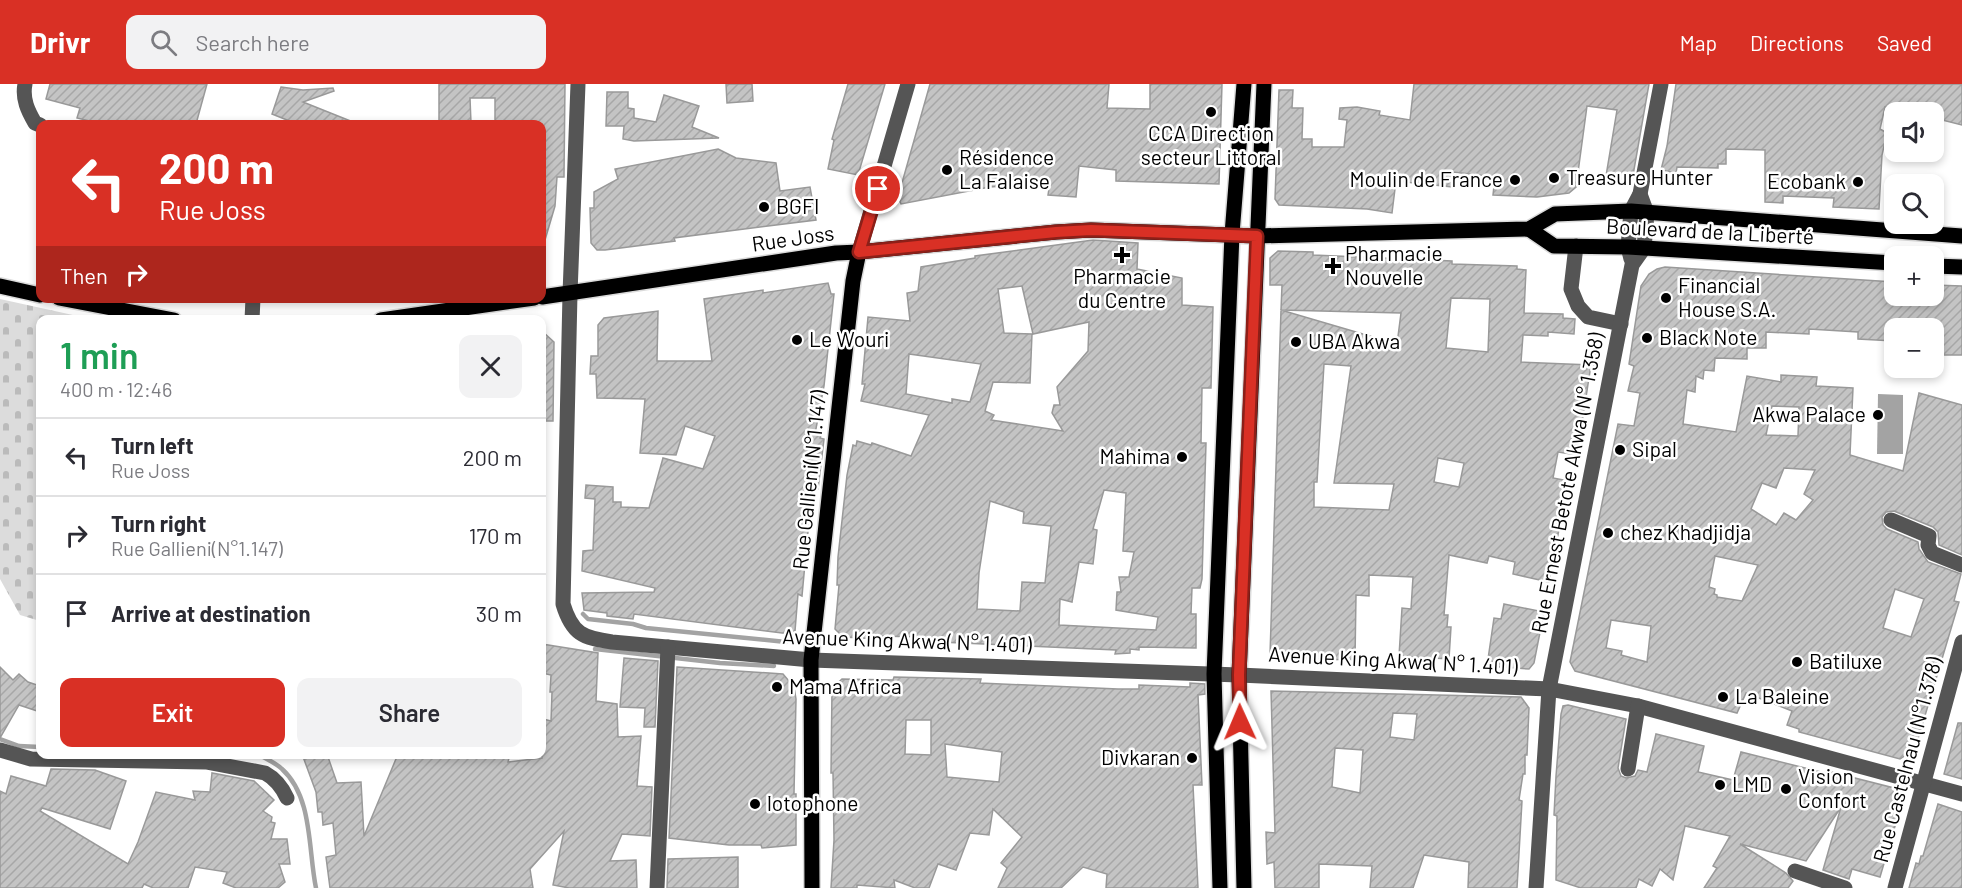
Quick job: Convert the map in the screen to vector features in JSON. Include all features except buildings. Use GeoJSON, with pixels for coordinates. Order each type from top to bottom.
{"type":"FeatureCollection","features":[{"type":"Feature","properties":{"kind":"main road"},"geometry":{"type":"LineString","coordinates":[[1220,888],[1214,674],[1232,234],[1244,84]]}},
{"type":"Feature","properties":{"kind":"main road"},"geometry":{"type":"LineString","coordinates":[[1244,888],[1239,675],[1264,84]]}},
{"type":"Feature","properties":{"kind":"main road","name":"Boulevard de la Liberté"},"geometry":{"type":"LineString","coordinates":[[1232,234],[1257,236],[1529,229],[1555,214],[1639,212],[1962,236]]}},
{"type":"Feature","properties":{"kind":"main road","name":"Boulevard de la Liberté"},"geometry":{"type":"LineString","coordinates":[[1529,229],[1554,246],[1628,247],[1884,262]]}},
{"type":"Feature","properties":{"kind":"main road","name":"Rue Joss"},"geometry":{"type":"LineString","coordinates":[[546,297],[836,253],[1056,232],[1091,230],[1232,234]]}},
{"type":"Feature","properties":{"kind":"main road","name":"Rue Gallieni(N°1.147)"},"geometry":{"type":"LineString","coordinates":[[812,888],[812,660],[853,281],[859,252]]}},
{"type":"Feature","properties":{"kind":"main road"},"geometry":{"type":"LineString","coordinates":[[1944,266],[1962,267]]}},
{"type":"Feature","properties":{"kind":"main road"},"geometry":{"type":"LineString","coordinates":[[0,286],[36,294]]}},
{"type":"Feature","properties":{"kind":"main road"},"geometry":{"type":"LineString","coordinates":[[85,303],[148,315]]}},
{"type":"Feature","properties":{"kind":"main road"},"geometry":{"type":"LineString","coordinates":[[416,315],[499,303]]}},
{"type":"Feature","properties":{"kind":"street"},"geometry":{"type":"LineString","coordinates":[[25,84],[27,108],[36,123]]}},
{"type":"Feature","properties":{"kind":"street"},"geometry":{"type":"LineString","coordinates":[[570,294],[578,84]]}},
{"type":"Feature","properties":{"kind":"street","name":"Rue Gallieni(N°1.147)"},"geometry":{"type":"LineString","coordinates":[[859,252],[908,84]]}},
{"type":"Feature","properties":{"kind":"street","name":"Rue Ernest Betote Akwa (N° 1.358)"},"geometry":{"type":"LineString","coordinates":[[1632,265],[1644,248],[1639,212],[1640,194],[1661,84]]}},
{"type":"Feature","properties":{"kind":"street","name":"Rue Ernest Betote Akwa (N° 1.358)"},"geometry":{"type":"LineString","coordinates":[[1536,888],[1549,689],[1632,265],[1628,247],[1639,212]]}},
{"type":"Feature","properties":{"kind":"street"},"geometry":{"type":"LineString","coordinates":[[1576,246],[1571,290],[1578,306],[1588,317],[1621,324]]}},
{"type":"Feature","properties":{"kind":"street","name":"Avenue King Akwa( N° 1.401)"},"geometry":{"type":"LineString","coordinates":[[570,294],[563,604],[568,619],[578,633],[594,639],[812,660],[1214,674],[1549,689],[1638,706],[1962,794]]}},
{"type":"Feature","properties":{"kind":"street"},"geometry":{"type":"LineString","coordinates":[[1891,519],[1929,536],[1928,545],[1932,553],[1962,565]]}},
{"type":"Feature","properties":{"kind":"street","name":"Rue Castelnau (N°1.378)"},"geometry":{"type":"LineString","coordinates":[[1895,888],[1962,642]]}},
{"type":"Feature","properties":{"kind":"street"},"geometry":{"type":"LineString","coordinates":[[657,888],[668,647]]}},
{"type":"Feature","properties":{"kind":"street"},"geometry":{"type":"LineString","coordinates":[[1628,769],[1638,706]]}},
{"type":"Feature","properties":{"kind":"street"},"geometry":{"type":"LineString","coordinates":[[0,750],[31,759],[206,762],[265,773],[273,777],[283,788],[287,798]]}},
{"type":"Feature","properties":{"kind":"street"},"geometry":{"type":"LineString","coordinates":[[1795,871],[1845,888]]}},
{"type":"Feature","properties":{"kind":"green space"},"geometry":{"type":"Polygon","coordinates":[[[0,299],[73,315],[36,315],[36,620],[20,615],[0,579],[0,299]]]}},
{"type":"Feature","properties":{"kind":"shaded area"},"geometry":{"type":"Polygon","coordinates":[[[1878,394],[1903,395],[1903,454],[1877,454],[1878,394]]]}},
{"type":"Feature","properties":{"kind":"waterway"},"geometry":{"type":"LineString","coordinates":[[1595,368],[1599,348]]}},
{"type":"Feature","properties":{"kind":"waterway"},"geometry":{"type":"LineString","coordinates":[[583,614],[588,619],[633,624],[646,628],[786,642]]}},
{"type":"Feature","properties":{"kind":"waterway"},"geometry":{"type":"LineString","coordinates":[[595,649],[720,663],[774,666]]}},
{"type":"Feature","properties":{"kind":"waterway"},"geometry":{"type":"LineString","coordinates":[[0,739],[19,746],[36,747]]}},
{"type":"Feature","properties":{"kind":"waterway"},"geometry":{"type":"LineString","coordinates":[[267,759],[282,769],[299,794],[308,825],[316,888]]}},
{"type":"Feature","properties":{"kind":"place","name":"CCA Direction secteur Littoral"},"geometry":{"type":"Point","coordinates":[1211,112]}},
{"type":"Feature","properties":{"kind":"place","name":"Résidence La Falaise"},"geometry":{"type":"Point","coordinates":[947,170]}},
{"type":"Feature","properties":{"kind":"place","name":"Treasure Hunter"},"geometry":{"type":"Point","coordinates":[1554,178]}},
{"type":"Feature","properties":{"kind":"place","name":"Moulin de France"},"geometry":{"type":"Point","coordinates":[1515,180]}},
{"type":"Feature","properties":{"kind":"place","name":"Ecobank"},"geometry":{"type":"Point","coordinates":[1858,182]}},
{"type":"Feature","properties":{"kind":"place","name":"BGFI"},"geometry":{"type":"Point","coordinates":[764,207]}},
{"type":"Feature","properties":{"kind":"place","name":"Pharmacie du Centre"},"geometry":{"type":"Point","coordinates":[1122,255]}},
{"type":"Feature","properties":{"kind":"place","name":"Pharmacie Nouvelle"},"geometry":{"type":"Point","coordinates":[1333,266]}},
{"type":"Feature","properties":{"kind":"place","name":"Financial House S.A."},"geometry":{"type":"Point","coordinates":[1666,298]}},
{"type":"Feature","properties":{"kind":"place","name":"Black Note"},"geometry":{"type":"Point","coordinates":[1647,338]}},
{"type":"Feature","properties":{"kind":"place","name":"Le Wouri"},"geometry":{"type":"Point","coordinates":[797,340]}},
{"type":"Feature","properties":{"kind":"place","name":"UBA Akwa"},"geometry":{"type":"Point","coordinates":[1296,342]}},
{"type":"Feature","properties":{"kind":"place","name":"Akwa Palace"},"geometry":{"type":"Point","coordinates":[1878,415]}},
{"type":"Feature","properties":{"kind":"place","name":"Sipal"},"geometry":{"type":"Point","coordinates":[1620,450]}},
{"type":"Feature","properties":{"kind":"place","name":"Mahima"},"geometry":{"type":"Point","coordinates":[1182,457]}},
{"type":"Feature","properties":{"kind":"place","name":"chez Khadjidja"},"geometry":{"type":"Point","coordinates":[1608,533]}},
{"type":"Feature","properties":{"kind":"place","name":"Batiluxe"},"geometry":{"type":"Point","coordinates":[1797,662]}},
{"type":"Feature","properties":{"kind":"place","name":"Mama Africa"},"geometry":{"type":"Point","coordinates":[777,687]}},
{"type":"Feature","properties":{"kind":"place","name":"La Baleine"},"geometry":{"type":"Point","coordinates":[1723,697]}},
{"type":"Feature","properties":{"kind":"place","name":"Divkaran"},"geometry":{"type":"Point","coordinates":[1192,758]}},
{"type":"Feature","properties":{"kind":"place","name":"LMD"},"geometry":{"type":"Point","coordinates":[1720,785]}},
{"type":"Feature","properties":{"kind":"place","name":"Vision Confort"},"geometry":{"type":"Point","coordinates":[1786,789]}},
{"type":"Feature","properties":{"kind":"place","name":"lotophone"},"geometry":{"type":"Point","coordinates":[755,804]}},
{"type":"Feature","properties":{"kind":"route"},"geometry":{"type":"LineString","coordinates":[[878,189],[859,252],[1091,230],[1257,236],[1239,675],[1240,722]]}}]}
